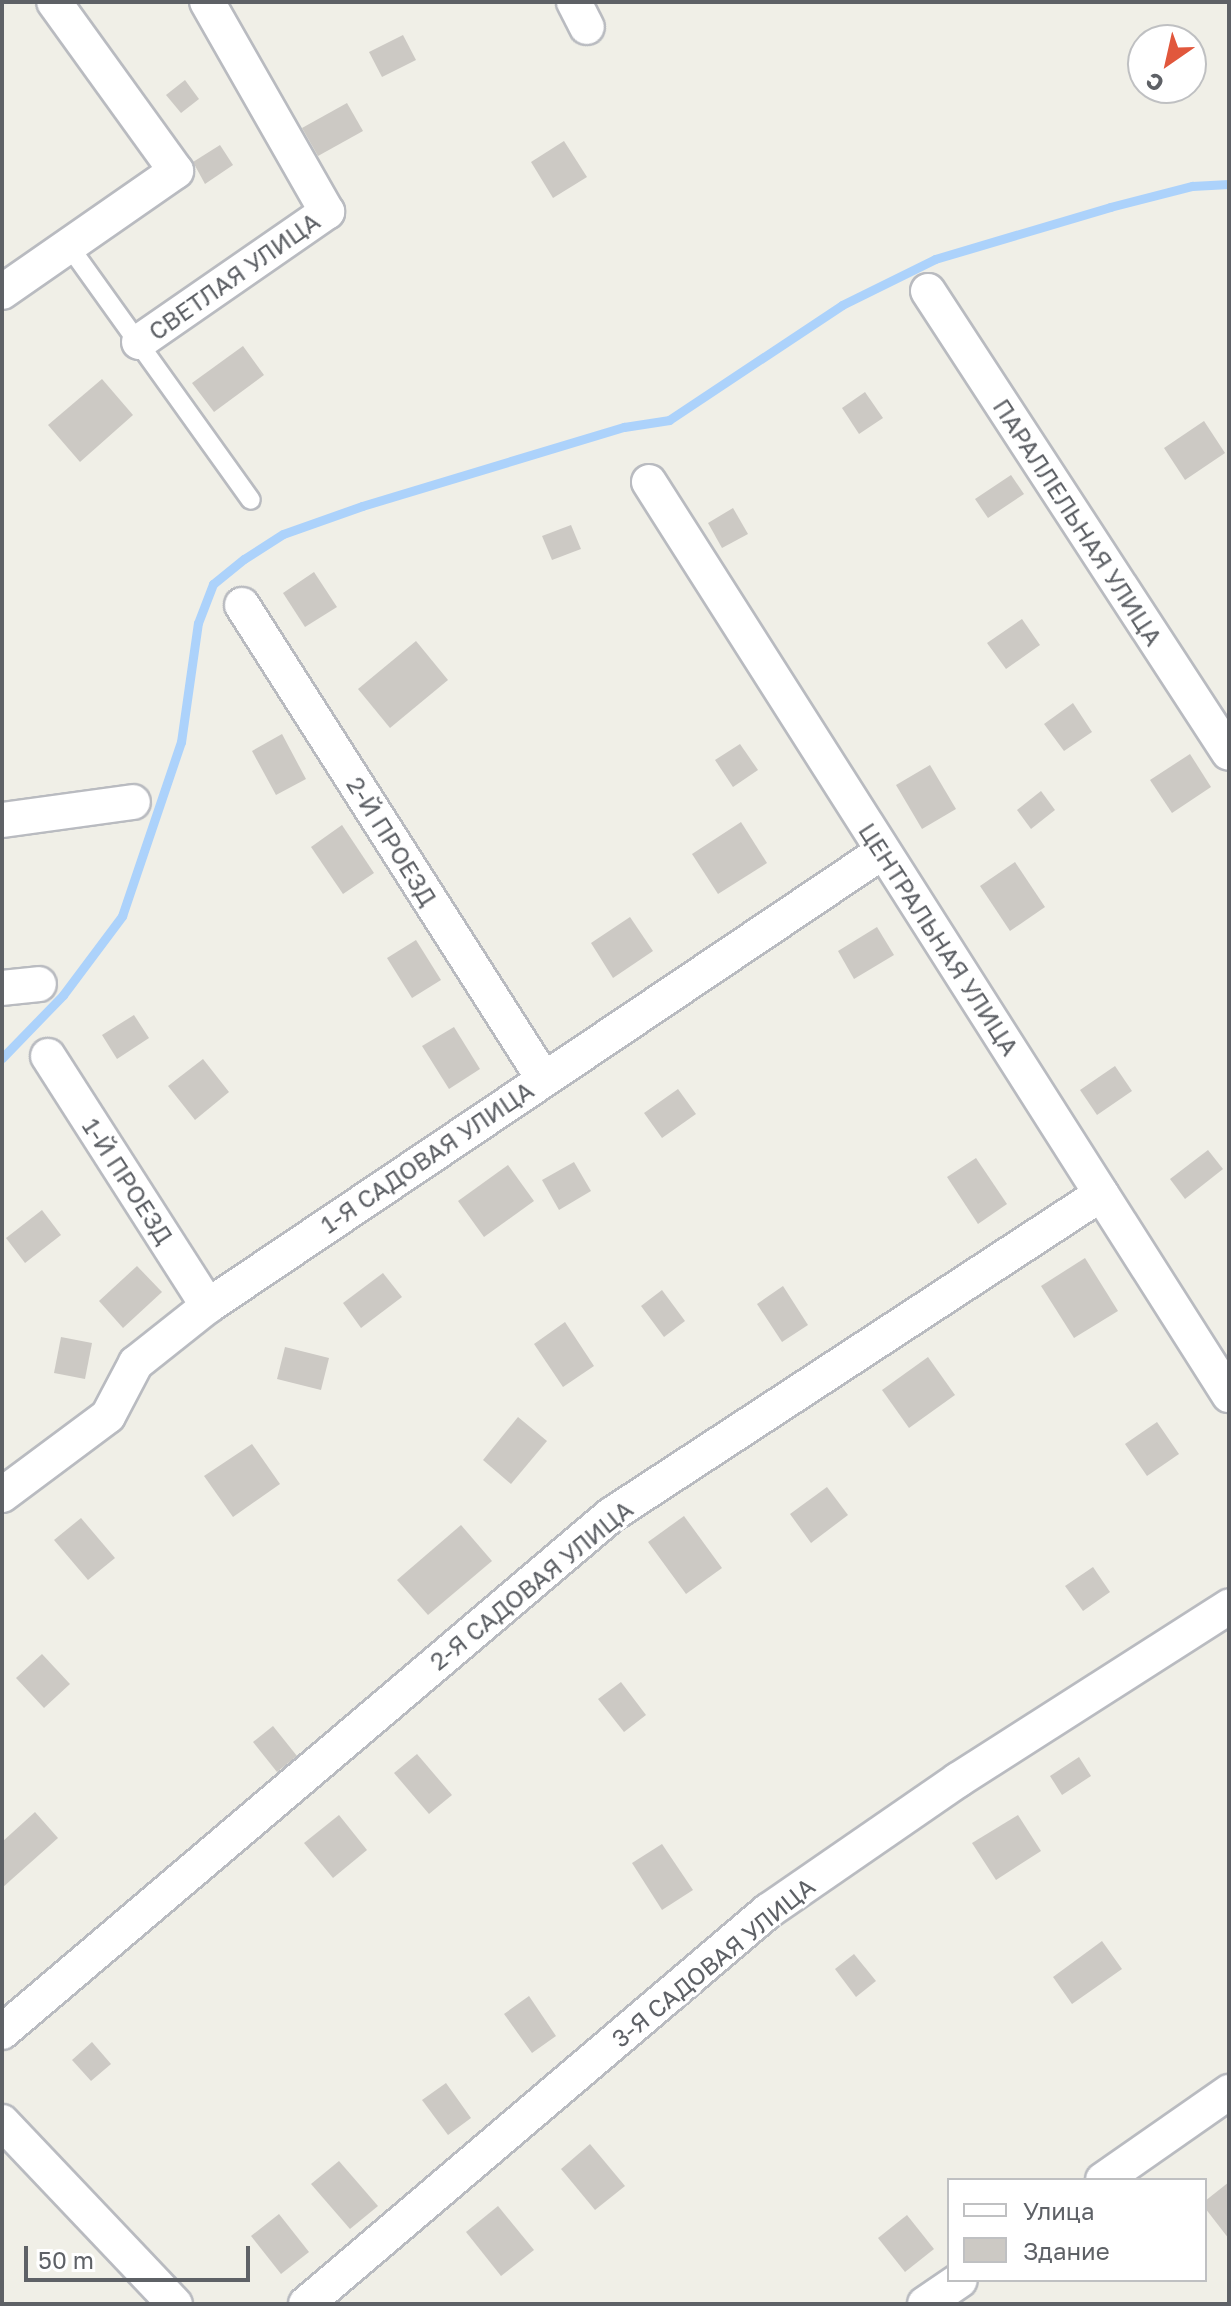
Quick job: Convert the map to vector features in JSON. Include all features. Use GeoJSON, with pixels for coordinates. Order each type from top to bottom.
{"type":"FeatureCollection","features":[{"type":"Feature","properties":{"kind":"street"},"geometry":{"type":"LineString","coordinates":[[2,292],[176,171],[54,2]]}},
{"type":"Feature","properties":{"kind":"street","name":"СВЕТЛАЯ УЛИЦА"},"geometry":{"type":"LineString","coordinates":[[139,342],[327,212],[207,2]]}},
{"type":"Feature","properties":{"kind":"street","name":"ПАРАЛЛЕЛЬНАЯ УЛИЦА"},"geometry":{"type":"LineString","coordinates":[[928,291],[1229,753]]}},
{"type":"Feature","properties":{"kind":"street","name":"ЦЕНТРАЛЬНАЯ УЛИЦА"},"geometry":{"type":"LineString","coordinates":[[649,482],[1229,1395]]}},
{"type":"Feature","properties":{"kind":"street","name":"2-Й ПРОЕЗД"},"geometry":{"type":"LineString","coordinates":[[242,605],[543,1078]]}},
{"type":"Feature","properties":{"kind":"street"},"geometry":{"type":"LineString","coordinates":[[2,820],[133,802]]}},
{"type":"Feature","properties":{"kind":"street","name":"1-Я САДОВАЯ УЛИЦА"},"geometry":{"type":"LineString","coordinates":[[2,1495],[108,1416],[136,1363],[208,1306],[882,852]]}},
{"type":"Feature","properties":{"kind":"street"},"geometry":{"type":"LineString","coordinates":[[2,988],[39,984]]}},
{"type":"Feature","properties":{"kind":"street","name":"1-Й ПРОЕЗД"},"geometry":{"type":"LineString","coordinates":[[48,1056],[208,1306]]}},
{"type":"Feature","properties":{"kind":"street","name":"2-Я САДОВАЯ УЛИЦА"},"geometry":{"type":"LineString","coordinates":[[2,2032],[611,1515],[1101,1194]]}},
{"type":"Feature","properties":{"kind":"street","name":"3-Я САДОВАЯ УЛИЦА"},"geometry":{"type":"LineString","coordinates":[[306,2304],[768,1911],[958,1780],[1229,1607]]}},
{"type":"Feature","properties":{"kind":"street"},"geometry":{"type":"LineString","coordinates":[[1106,2178],[1229,2092]]}},
{"type":"Feature","properties":{"kind":"street"},"geometry":{"type":"LineString","coordinates":[[2,2122],[175,2304]]}},
{"type":"Feature","properties":{"kind":"street"},"geometry":{"type":"LineString","coordinates":[[925,2304],[957,2282]]}},
{"type":"Feature","properties":{"kind":"lane"},"geometry":{"type":"LineString","coordinates":[[69,246],[251,500]]}},
{"type":"Feature","properties":{"kind":"building"},"geometry":{"type":"Polygon","coordinates":[[[403,35],[416,60],[382,77],[369,52],[403,35]]]}},
{"type":"Feature","properties":{"kind":"building"},"geometry":{"type":"Polygon","coordinates":[[[185,80],[199,99],[181,113],[166,95],[185,80]]]}},
{"type":"Feature","properties":{"kind":"building"},"geometry":{"type":"Polygon","coordinates":[[[347,103],[363,131],[318,156],[302,128],[347,103]]]}},
{"type":"Feature","properties":{"kind":"building"},"geometry":{"type":"Polygon","coordinates":[[[564,141],[587,177],[553,198],[531,162],[564,141]]]}},
{"type":"Feature","properties":{"kind":"building"},"geometry":{"type":"Polygon","coordinates":[[[220,145],[233,165],[205,184],[193,162],[220,145]]]}},
{"type":"Feature","properties":{"kind":"building"},"geometry":{"type":"Polygon","coordinates":[[[243,346],[264,375],[214,412],[192,383],[243,346]]]}},
{"type":"Feature","properties":{"kind":"building"},"geometry":{"type":"Polygon","coordinates":[[[102,379],[133,415],[80,462],[48,425],[102,379]]]}},
{"type":"Feature","properties":{"kind":"building"},"geometry":{"type":"Polygon","coordinates":[[[865,392],[883,418],[859,434],[842,408],[865,392]]]}},
{"type":"Feature","properties":{"kind":"building"},"geometry":{"type":"Polygon","coordinates":[[[1204,421],[1225,453],[1185,480],[1164,448],[1204,421]]]}},
{"type":"Feature","properties":{"kind":"building"},"geometry":{"type":"Polygon","coordinates":[[[1011,475],[1024,494],[988,518],[975,499],[1011,475]]]}},
{"type":"Feature","properties":{"kind":"building"},"geometry":{"type":"Polygon","coordinates":[[[733,508],[748,534],[722,548],[708,523],[733,508]]]}},
{"type":"Feature","properties":{"kind":"building"},"geometry":{"type":"Polygon","coordinates":[[[571,525],[581,549],[552,560],[542,536],[571,525]]]}},
{"type":"Feature","properties":{"kind":"building"},"geometry":{"type":"Polygon","coordinates":[[[314,572],[337,607],[305,627],[283,593],[314,572]]]}},
{"type":"Feature","properties":{"kind":"building"},"geometry":{"type":"Polygon","coordinates":[[[1022,619],[1040,645],[1006,669],[987,643],[1022,619]]]}},
{"type":"Feature","properties":{"kind":"building"},"geometry":{"type":"Polygon","coordinates":[[[416,641],[448,680],[390,728],[358,689],[416,641]]]}},
{"type":"Feature","properties":{"kind":"building"},"geometry":{"type":"Polygon","coordinates":[[[1073,703],[1092,732],[1064,751],[1044,724],[1073,703]]]}},
{"type":"Feature","properties":{"kind":"building"},"geometry":{"type":"Polygon","coordinates":[[[282,734],[306,779],[276,795],[252,751],[282,734]]]}},
{"type":"Feature","properties":{"kind":"building"},"geometry":{"type":"Polygon","coordinates":[[[740,744],[758,770],[733,787],[715,760],[740,744]]]}},
{"type":"Feature","properties":{"kind":"building"},"geometry":{"type":"Polygon","coordinates":[[[1190,754],[1211,787],[1172,813],[1150,780],[1190,754]]]}},
{"type":"Feature","properties":{"kind":"building"},"geometry":{"type":"Polygon","coordinates":[[[930,765],[956,809],[922,829],[896,785],[930,765]]]}},
{"type":"Feature","properties":{"kind":"building"},"geometry":{"type":"Polygon","coordinates":[[[1041,791],[1055,810],[1031,829],[1017,810],[1041,791]]]}},
{"type":"Feature","properties":{"kind":"building"},"geometry":{"type":"Polygon","coordinates":[[[741,822],[767,863],[718,894],[692,854],[741,822]]]}},
{"type":"Feature","properties":{"kind":"building"},"geometry":{"type":"Polygon","coordinates":[[[342,825],[374,873],[343,894],[311,847],[342,825]]]}},
{"type":"Feature","properties":{"kind":"building"},"geometry":{"type":"Polygon","coordinates":[[[1015,862],[1045,907],[1010,931],[980,886],[1015,862]]]}},
{"type":"Feature","properties":{"kind":"building"},"geometry":{"type":"Polygon","coordinates":[[[630,917],[653,951],[613,978],[591,943],[630,917]]]}},
{"type":"Feature","properties":{"kind":"building"},"geometry":{"type":"Polygon","coordinates":[[[877,927],[894,955],[854,979],[838,951],[877,927]]]}},
{"type":"Feature","properties":{"kind":"building"},"geometry":{"type":"Polygon","coordinates":[[[416,940],[441,980],[412,998],[387,958],[416,940]]]}},
{"type":"Feature","properties":{"kind":"building"},"geometry":{"type":"Polygon","coordinates":[[[134,1015],[149,1038],[117,1059],[102,1035],[134,1015]]]}},
{"type":"Feature","properties":{"kind":"building"},"geometry":{"type":"Polygon","coordinates":[[[454,1027],[480,1069],[449,1089],[422,1046],[454,1027]]]}},
{"type":"Feature","properties":{"kind":"building"},"geometry":{"type":"Polygon","coordinates":[[[203,1059],[229,1092],[195,1120],[168,1086],[203,1059]]]}},
{"type":"Feature","properties":{"kind":"building"},"geometry":{"type":"Polygon","coordinates":[[[1115,1066],[1132,1091],[1097,1115],[1080,1090],[1115,1066]]]}},
{"type":"Feature","properties":{"kind":"building"},"geometry":{"type":"Polygon","coordinates":[[[678,1089],[696,1114],[662,1138],[644,1113],[678,1089]]]}},
{"type":"Feature","properties":{"kind":"building"},"geometry":{"type":"Polygon","coordinates":[[[1208,1150],[1223,1169],[1185,1199],[1170,1179],[1208,1150]]]}},
{"type":"Feature","properties":{"kind":"building"},"geometry":{"type":"Polygon","coordinates":[[[976,1158],[1007,1204],[978,1224],[947,1177],[976,1158]]]}},
{"type":"Feature","properties":{"kind":"building"},"geometry":{"type":"Polygon","coordinates":[[[574,1162],[591,1191],[559,1210],[542,1180],[574,1162]]]}},
{"type":"Feature","properties":{"kind":"building"},"geometry":{"type":"Polygon","coordinates":[[[508,1165],[534,1201],[484,1237],[458,1201],[508,1165]]]}},
{"type":"Feature","properties":{"kind":"building"},"geometry":{"type":"Polygon","coordinates":[[[42,1210],[61,1235],[25,1263],[6,1238],[42,1210]]]}},
{"type":"Feature","properties":{"kind":"building"},"geometry":{"type":"Polygon","coordinates":[[[1085,1258],[1118,1311],[1074,1338],[1041,1286],[1085,1258]]]}},
{"type":"Feature","properties":{"kind":"building"},"geometry":{"type":"Polygon","coordinates":[[[137,1266],[162,1292],[123,1328],[99,1301],[137,1266]]]}},
{"type":"Feature","properties":{"kind":"building"},"geometry":{"type":"Polygon","coordinates":[[[383,1273],[402,1297],[361,1328],[343,1303],[383,1273]]]}},
{"type":"Feature","properties":{"kind":"building"},"geometry":{"type":"Polygon","coordinates":[[[783,1286],[808,1325],[782,1342],[757,1304],[783,1286]]]}},
{"type":"Feature","properties":{"kind":"building"},"geometry":{"type":"Polygon","coordinates":[[[662,1290],[685,1321],[664,1337],[641,1306],[662,1290]]]}},
{"type":"Feature","properties":{"kind":"building"},"geometry":{"type":"Polygon","coordinates":[[[565,1322],[594,1366],[563,1387],[534,1344],[565,1322]]]}},
{"type":"Feature","properties":{"kind":"building"},"geometry":{"type":"Polygon","coordinates":[[[61,1337],[92,1343],[85,1379],[54,1373],[61,1337]]]}},
{"type":"Feature","properties":{"kind":"building"},"geometry":{"type":"Polygon","coordinates":[[[285,1347],[329,1358],[321,1390],[277,1379],[285,1347]]]}},
{"type":"Feature","properties":{"kind":"building"},"geometry":{"type":"Polygon","coordinates":[[[928,1357],[955,1395],[909,1428],[882,1390],[928,1357]]]}},
{"type":"Feature","properties":{"kind":"building"},"geometry":{"type":"Polygon","coordinates":[[[518,1417],[547,1441],[511,1484],[483,1460],[518,1417]]]}},
{"type":"Feature","properties":{"kind":"building"},"geometry":{"type":"Polygon","coordinates":[[[1157,1422],[1179,1454],[1147,1476],[1125,1444],[1157,1422]]]}},
{"type":"Feature","properties":{"kind":"building"},"geometry":{"type":"Polygon","coordinates":[[[252,1444],[280,1484],[233,1517],[204,1476],[252,1444]]]}},
{"type":"Feature","properties":{"kind":"building"},"geometry":{"type":"Polygon","coordinates":[[[827,1487],[848,1515],[811,1543],[790,1514],[827,1487]]]}},
{"type":"Feature","properties":{"kind":"building"},"geometry":{"type":"Polygon","coordinates":[[[684,1516],[722,1568],[686,1594],[648,1542],[684,1516]]]}},
{"type":"Feature","properties":{"kind":"building"},"geometry":{"type":"Polygon","coordinates":[[[81,1518],[115,1558],[88,1580],[54,1540],[81,1518]]]}},
{"type":"Feature","properties":{"kind":"building"},"geometry":{"type":"Polygon","coordinates":[[[461,1525],[492,1561],[428,1615],[397,1580],[461,1525]]]}},
{"type":"Feature","properties":{"kind":"building"},"geometry":{"type":"Polygon","coordinates":[[[1093,1567],[1110,1592],[1083,1611],[1065,1586],[1093,1567]]]}},
{"type":"Feature","properties":{"kind":"building"},"geometry":{"type":"Polygon","coordinates":[[[42,1654],[70,1684],[44,1708],[16,1678],[42,1654]]]}},
{"type":"Feature","properties":{"kind":"building"},"geometry":{"type":"Polygon","coordinates":[[[621,1682],[646,1715],[624,1732],[598,1699],[621,1682]]]}},
{"type":"Feature","properties":{"kind":"building"},"geometry":{"type":"Polygon","coordinates":[[[273,1726],[297,1756],[277,1772],[253,1742],[273,1726]]]}},
{"type":"Feature","properties":{"kind":"building"},"geometry":{"type":"Polygon","coordinates":[[[417,1754],[452,1795],[429,1814],[394,1773],[417,1754]]]}},
{"type":"Feature","properties":{"kind":"building"},"geometry":{"type":"Polygon","coordinates":[[[1079,1757],[1091,1776],[1062,1795],[1050,1776],[1079,1757]]]}},
{"type":"Feature","properties":{"kind":"building"},"geometry":{"type":"Polygon","coordinates":[[[35,1812],[58,1838],[2,1888],[2,1842],[35,1812]]]}},
{"type":"Feature","properties":{"kind":"building"},"geometry":{"type":"Polygon","coordinates":[[[339,1815],[367,1850],[333,1878],[304,1843],[339,1815]]]}},
{"type":"Feature","properties":{"kind":"building"},"geometry":{"type":"Polygon","coordinates":[[[1018,1815],[1041,1851],[996,1880],[972,1843],[1018,1815]]]}},
{"type":"Feature","properties":{"kind":"building"},"geometry":{"type":"Polygon","coordinates":[[[662,1844],[693,1890],[662,1910],[632,1863],[662,1844]]]}},
{"type":"Feature","properties":{"kind":"building"},"geometry":{"type":"Polygon","coordinates":[[[1102,1941],[1122,1969],[1072,2004],[1053,1977],[1102,1941]]]}},
{"type":"Feature","properties":{"kind":"building"},"geometry":{"type":"Polygon","coordinates":[[[854,1954],[876,1981],[856,1997],[835,1969],[854,1954]]]}},
{"type":"Feature","properties":{"kind":"building"},"geometry":{"type":"Polygon","coordinates":[[[529,1996],[556,2036],[532,2053],[504,2014],[529,1996]]]}},
{"type":"Feature","properties":{"kind":"building"},"geometry":{"type":"Polygon","coordinates":[[[92,2042],[111,2064],[91,2081],[72,2060],[92,2042]]]}},
{"type":"Feature","properties":{"kind":"building"},"geometry":{"type":"Polygon","coordinates":[[[446,2083],[471,2118],[448,2135],[422,2100],[446,2083]]]}},
{"type":"Feature","properties":{"kind":"building"},"geometry":{"type":"Polygon","coordinates":[[[590,2144],[625,2186],[595,2210],[561,2169],[590,2144]]]}},
{"type":"Feature","properties":{"kind":"building"},"geometry":{"type":"Polygon","coordinates":[[[339,2161],[378,2206],[350,2229],[311,2184],[339,2161]]]}},
{"type":"Feature","properties":{"kind":"building"},"geometry":{"type":"Polygon","coordinates":[[[1229,2182],[1229,2239],[1207,2211],[1207,2199],[1229,2182]]]}},
{"type":"Feature","properties":{"kind":"building"},"geometry":{"type":"Polygon","coordinates":[[[498,2206],[534,2250],[501,2276],[466,2232],[498,2206]]]}},
{"type":"Feature","properties":{"kind":"building"},"geometry":{"type":"Polygon","coordinates":[[[279,2214],[309,2252],[281,2274],[251,2236],[279,2214]]]}},
{"type":"Feature","properties":{"kind":"building"},"geometry":{"type":"Polygon","coordinates":[[[907,2215],[934,2249],[905,2272],[878,2238],[907,2215]]]}},
{"type":"Feature","properties":{"kind":"waterway"},"geometry":{"type":"LineString","coordinates":[[2,1058],[63,995],[122,916],[181,742],[198,623],[213,584],[244,559],[283,534],[362,506],[624,427],[669,420],[842,305],[935,259],[1192,186],[1229,184]]}}]}
